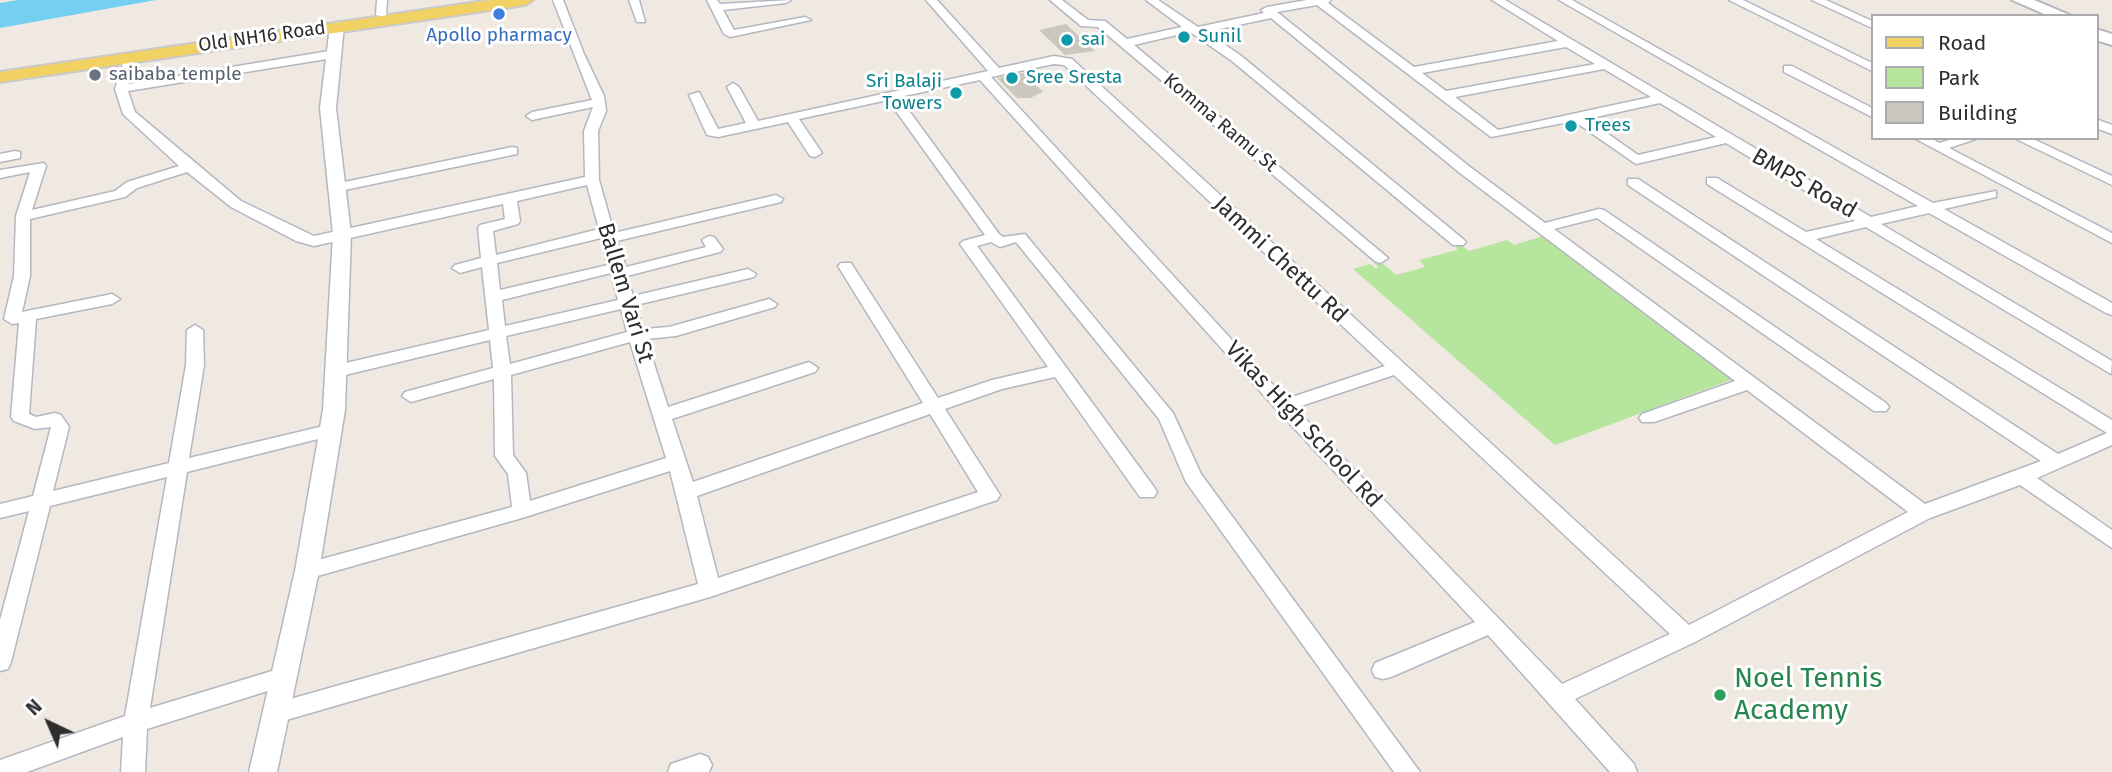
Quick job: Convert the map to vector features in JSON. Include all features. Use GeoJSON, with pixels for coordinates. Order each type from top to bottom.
{"type":"FeatureCollection","features":[{"type":"Feature","properties":{"kind":"main road","name":"Old NH16 Road"},"geometry":{"type":"LineString","coordinates":[[0,70],[382,7],[489,0]]}},
{"type":"Feature","properties":{"kind":"main road","name":"Old NH16 Road"},"geometry":{"type":"LineString","coordinates":[[0,77],[525,0]]}},
{"type":"Feature","properties":{"kind":"main road"},"geometry":{"type":"LineString","coordinates":[[2002,0],[2040,14]]}},
{"type":"Feature","properties":{"kind":"main road"},"geometry":{"type":"LineString","coordinates":[[2021,0],[2059,14]]}},
{"type":"Feature","properties":{"kind":"street"},"geometry":{"type":"LineString","coordinates":[[532,116],[599,102],[594,82],[578,54],[558,0]]}},
{"type":"Feature","properties":{"kind":"street"},"geometry":{"type":"LineString","coordinates":[[634,0],[641,20]]}},
{"type":"Feature","properties":{"kind":"street"},"geometry":{"type":"LineString","coordinates":[[786,0],[714,4],[730,34],[805,20]]}},
{"type":"Feature","properties":{"kind":"street","name":"Vikas High School Rd"},"geometry":{"type":"LineString","coordinates":[[931,0],[990,74],[1283,406],[1492,624],[1625,772]]}},
{"type":"Feature","properties":{"kind":"street","name":"Komma Ramu St"},"geometry":{"type":"LineString","coordinates":[[1055,0],[1085,24],[1101,23],[1380,258]]}},
{"type":"Feature","properties":{"kind":"street"},"geometry":{"type":"LineString","coordinates":[[1151,0],[1255,74],[1458,242]]}},
{"type":"Feature","properties":{"kind":"street"},"geometry":{"type":"LineString","coordinates":[[1564,0],[2112,310]]}},
{"type":"Feature","properties":{"kind":"street"},"geometry":{"type":"LineString","coordinates":[[1734,0],[1870,66]]}},
{"type":"Feature","properties":{"kind":"street"},"geometry":{"type":"LineString","coordinates":[[1817,0],[1870,24]]}},
{"type":"Feature","properties":{"kind":"street"},"geometry":{"type":"LineString","coordinates":[[1661,99],[1496,134],[1322,1],[1267,10],[1541,228],[1751,382],[1923,513]]}},
{"type":"Feature","properties":{"kind":"street","name":"BMPS Road"},"geometry":{"type":"LineString","coordinates":[[1503,1],[1726,139],[1868,221],[2111,368]]}},
{"type":"Feature","properties":{"kind":"street"},"geometry":{"type":"LineString","coordinates":[[1125,43],[1273,14]]}},
{"type":"Feature","properties":{"kind":"street"},"geometry":{"type":"LineString","coordinates":[[263,772],[307,571],[331,430],[337,371],[342,234],[328,108],[337,26]]}},
{"type":"Feature","properties":{"kind":"street"},"geometry":{"type":"LineString","coordinates":[[1412,71],[1567,43]]}},
{"type":"Feature","properties":{"kind":"street"},"geometry":{"type":"LineString","coordinates":[[121,89],[335,54]]}},
{"type":"Feature","properties":{"kind":"street"},"geometry":{"type":"LineString","coordinates":[[130,57],[121,89],[129,114],[236,204],[301,238],[314,241],[592,180]]}},
{"type":"Feature","properties":{"kind":"street","name":"Jammi Chettu Rd"},"geometry":{"type":"LineString","coordinates":[[695,95],[712,132],[792,118],[1054,60],[1068,62],[1687,636]]}},
{"type":"Feature","properties":{"kind":"street"},"geometry":{"type":"LineString","coordinates":[[1444,95],[1607,65]]}},
{"type":"Feature","properties":{"kind":"street"},"geometry":{"type":"LineString","coordinates":[[231,69],[231,83]]}},
{"type":"Feature","properties":{"kind":"street"},"geometry":{"type":"LineString","coordinates":[[1788,69],[1870,112]]}},
{"type":"Feature","properties":{"kind":"street"},"geometry":{"type":"LineString","coordinates":[[733,87],[754,126]]}},
{"type":"Feature","properties":{"kind":"street"},"geometry":{"type":"LineString","coordinates":[[892,96],[994,237],[1000,242],[1020,237],[1167,417],[1193,477],[1408,772]]}},
{"type":"Feature","properties":{"kind":"street","name":"Ballem Vari St"},"geometry":{"type":"LineString","coordinates":[[599,102],[597,120],[591,131],[592,180],[636,335],[686,492],[710,589]]}},
{"type":"Feature","properties":{"kind":"street"},"geometry":{"type":"LineString","coordinates":[[792,118],[815,153]]}},
{"type":"Feature","properties":{"kind":"street"},"geometry":{"type":"LineString","coordinates":[[1578,118],[1636,160],[1726,139]]}},
{"type":"Feature","properties":{"kind":"street"},"geometry":{"type":"LineString","coordinates":[[1924,140],[2112,239]]}},
{"type":"Feature","properties":{"kind":"street"},"geometry":{"type":"LineString","coordinates":[[1937,147],[1965,140]]}},
{"type":"Feature","properties":{"kind":"street"},"geometry":{"type":"LineString","coordinates":[[2024,140],[2112,181]]}},
{"type":"Feature","properties":{"kind":"street"},"geometry":{"type":"LineString","coordinates":[[335,188],[512,151]]}},
{"type":"Feature","properties":{"kind":"street"},"geometry":{"type":"LineString","coordinates":[[0,158],[15,155]]}},
{"type":"Feature","properties":{"kind":"street"},"geometry":{"type":"LineString","coordinates":[[0,174],[39,166],[23,216],[22,276],[13,319],[20,417],[35,423],[55,419],[60,427],[0,662]]}},
{"type":"Feature","properties":{"kind":"street"},"geometry":{"type":"LineString","coordinates":[[23,216],[120,194],[132,185],[189,167]]}},
{"type":"Feature","properties":{"kind":"street"},"geometry":{"type":"LineString","coordinates":[[1712,181],[2112,428]]}},
{"type":"Feature","properties":{"kind":"street"},"geometry":{"type":"LineString","coordinates":[[1633,182],[2055,461]]}},
{"type":"Feature","properties":{"kind":"street"},"geometry":{"type":"LineString","coordinates":[[1801,238],[1991,194]]}},
{"type":"Feature","properties":{"kind":"street"},"geometry":{"type":"LineString","coordinates":[[510,199],[513,221],[485,228],[487,260],[499,330],[504,456],[517,473],[522,510]]}},
{"type":"Feature","properties":{"kind":"street"},"geometry":{"type":"LineString","coordinates":[[460,268],[776,199]]}},
{"type":"Feature","properties":{"kind":"street"},"geometry":{"type":"LineString","coordinates":[[1541,228],[1599,213],[1880,407]]}},
{"type":"Feature","properties":{"kind":"street"},"geometry":{"type":"LineString","coordinates":[[994,237],[968,244],[1147,492]]}},
{"type":"Feature","properties":{"kind":"street"},"geometry":{"type":"LineString","coordinates":[[493,297],[715,249],[709,240]]}},
{"type":"Feature","properties":{"kind":"street"},"geometry":{"type":"LineString","coordinates":[[276,713],[710,589],[990,495],[846,266]]}},
{"type":"Feature","properties":{"kind":"street"},"geometry":{"type":"LineString","coordinates":[[337,371],[499,330],[748,274]]}},
{"type":"Feature","properties":{"kind":"street"},"geometry":{"type":"LineString","coordinates":[[13,319],[112,299]]}},
{"type":"Feature","properties":{"kind":"street"},"geometry":{"type":"LineString","coordinates":[[411,396],[636,335],[670,332],[769,304]]}},
{"type":"Feature","properties":{"kind":"street"},"geometry":{"type":"LineString","coordinates":[[133,772],[136,722],[195,365],[195,330]]}},
{"type":"Feature","properties":{"kind":"street"},"geometry":{"type":"LineString","coordinates":[[663,415],[809,368]]}},
{"type":"Feature","properties":{"kind":"street"},"geometry":{"type":"LineString","coordinates":[[1283,406],[1396,368]]}},
{"type":"Feature","properties":{"kind":"street"},"geometry":{"type":"LineString","coordinates":[[686,492],[998,384],[1059,370]]}},
{"type":"Feature","properties":{"kind":"street"},"geometry":{"type":"LineString","coordinates":[[1648,418],[1751,382]]}},
{"type":"Feature","properties":{"kind":"street"},"geometry":{"type":"LineString","coordinates":[[0,511],[331,430]]}},
{"type":"Feature","properties":{"kind":"street"},"geometry":{"type":"LineString","coordinates":[[1559,696],[1687,636],[1923,513],[2022,477],[2112,438]]}},
{"type":"Feature","properties":{"kind":"street"},"geometry":{"type":"LineString","coordinates":[[307,571],[522,510],[675,461]]}},
{"type":"Feature","properties":{"kind":"street"},"geometry":{"type":"LineString","coordinates":[[2022,477],[2112,540]]}},
{"type":"Feature","properties":{"kind":"street"},"geometry":{"type":"LineString","coordinates":[[1384,670],[1492,624]]}},
{"type":"Feature","properties":{"kind":"street"},"geometry":{"type":"LineString","coordinates":[[0,771],[136,722],[285,676]]}},
{"type":"Feature","properties":{"kind":"green space"},"geometry":{"type":"Polygon","coordinates":[[[1543,236],[1736,378],[1555,445],[1353,269],[1370,264],[1376,269],[1378,267],[1373,262],[1379,260],[1396,275],[1425,267],[1419,260],[1457,250],[1456,246],[1461,245],[1469,251],[1507,240],[1514,245],[1543,236]]]}},
{"type":"Feature","properties":{"kind":"water"},"geometry":{"type":"Polygon","coordinates":[[[18,0],[156,0],[0,28],[0,3],[18,0]]]}},
{"type":"Feature","properties":{"kind":"building","name":"sai"},"geometry":{"type":"Polygon","coordinates":[[[1066,24],[1095,51],[1065,55],[1039,30],[1066,24]]]}},
{"type":"Feature","properties":{"kind":"building"},"geometry":{"type":"Polygon","coordinates":[[[1024,73],[1043,92],[1030,98],[1017,98],[997,78],[1024,73]]]}},
{"type":"Feature","properties":{"kind":"place","name":"Apollo pharmacy"},"geometry":{"type":"Point","coordinates":[499,14]}},
{"type":"Feature","properties":{"kind":"place","name":"Sunil"},"geometry":{"type":"Point","coordinates":[1184,37]}},
{"type":"Feature","properties":{"kind":"place","name":"sai"},"geometry":{"type":"Point","coordinates":[1067,40]}},
{"type":"Feature","properties":{"kind":"place","name":"saibaba temple"},"geometry":{"type":"Point","coordinates":[95,75]}},
{"type":"Feature","properties":{"kind":"place","name":"Sree Sresta"},"geometry":{"type":"Point","coordinates":[1012,78]}},
{"type":"Feature","properties":{"kind":"place","name":"Sri Balaji Towers"},"geometry":{"type":"Point","coordinates":[956,93]}},
{"type":"Feature","properties":{"kind":"place","name":"Trees"},"geometry":{"type":"Point","coordinates":[1571,126]}},
{"type":"Feature","properties":{"kind":"place","name":"Noel Tennis Academy"},"geometry":{"type":"Point","coordinates":[1720,695]}}]}
